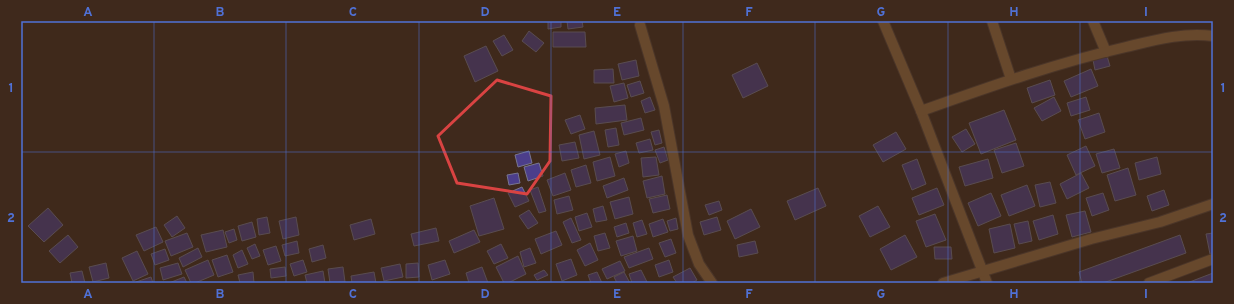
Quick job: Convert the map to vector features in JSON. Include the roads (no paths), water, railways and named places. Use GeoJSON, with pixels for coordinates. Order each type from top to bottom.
{"type":"FeatureCollection","features":[{"type":"Feature","properties":{"kind":"street"},"geometry":{"type":"LineString","coordinates":[[883,21],[921,111],[985,278]]}},
{"type":"Feature","properties":{"kind":"street"},"geometry":{"type":"LineString","coordinates":[[992,21],[1011,79]]}},
{"type":"Feature","properties":{"kind":"street"},"geometry":{"type":"LineString","coordinates":[[1092,21],[1106,52]]}},
{"type":"Feature","properties":{"kind":"street"},"geometry":{"type":"LineString","coordinates":[[640,25],[664,106],[688,236],[698,264],[712,283]]}},
{"type":"Feature","properties":{"kind":"street"},"geometry":{"type":"LineString","coordinates":[[921,111],[1011,79],[1059,64],[1171,36],[1213,36]]}},
{"type":"Feature","properties":{"kind":"street"},"geometry":{"type":"LineString","coordinates":[[943,283],[985,278],[1091,239],[1160,222],[1213,204]]}},
{"type":"Feature","properties":{"kind":"street"},"geometry":{"type":"LineString","coordinates":[[1148,283],[1213,259]]}}]}
